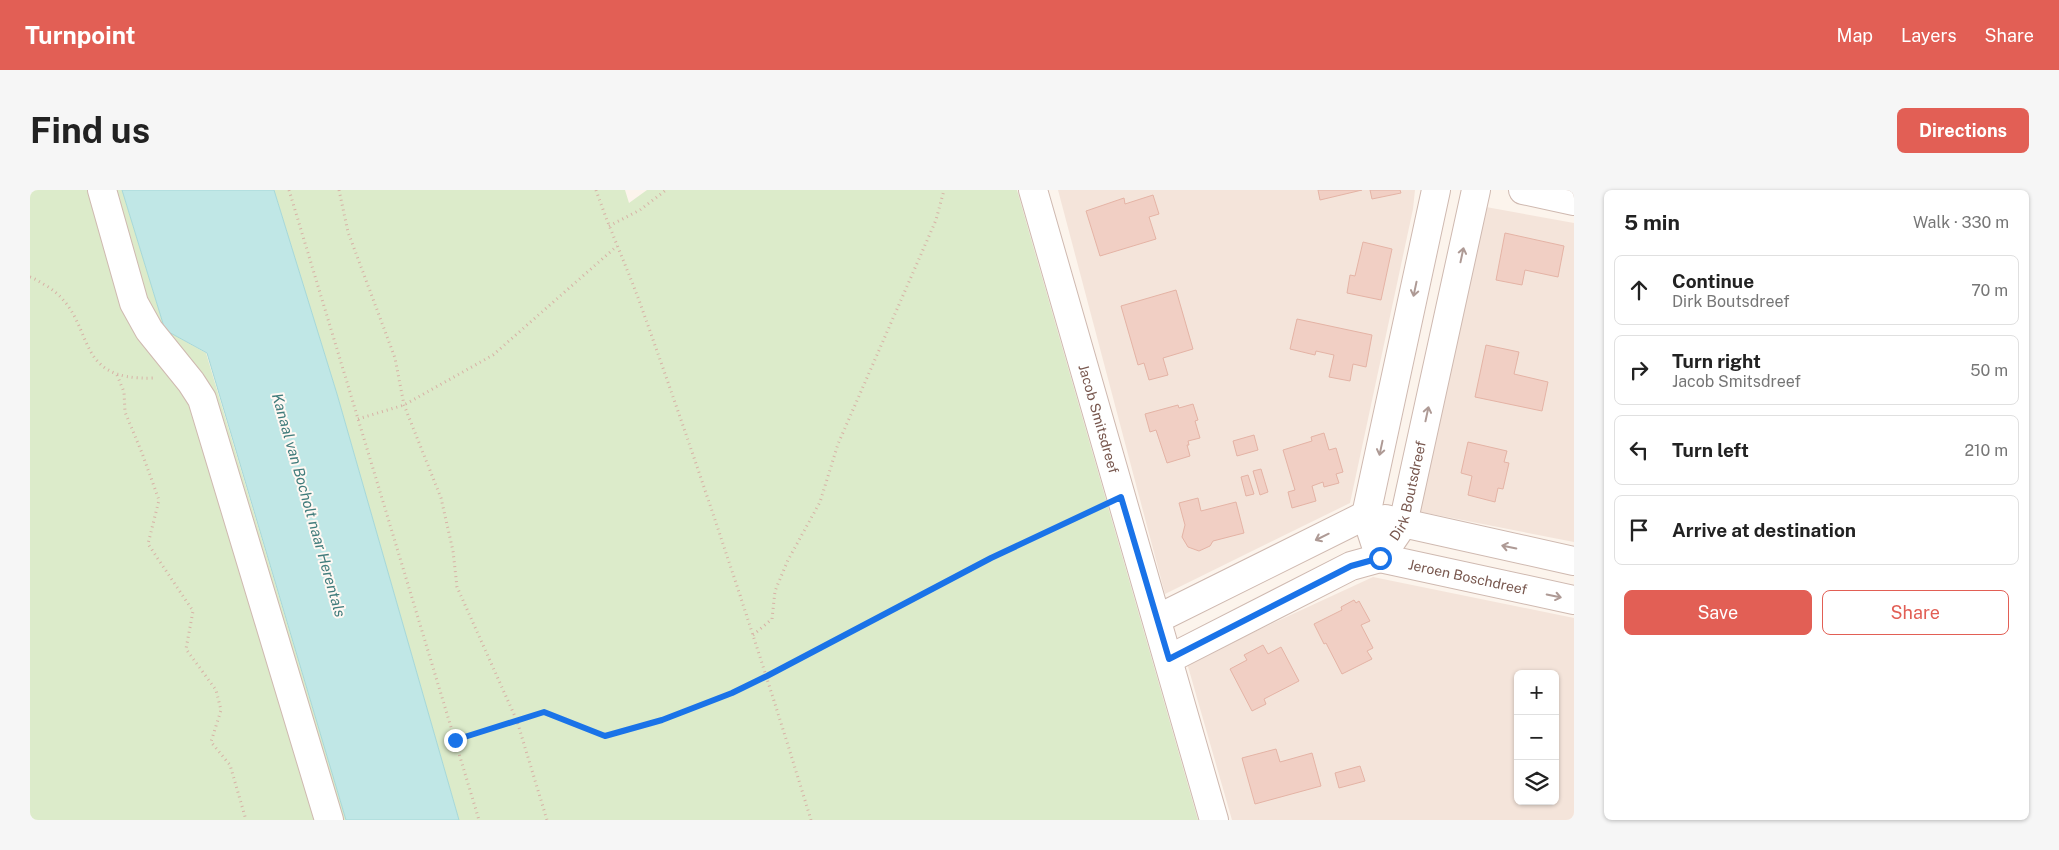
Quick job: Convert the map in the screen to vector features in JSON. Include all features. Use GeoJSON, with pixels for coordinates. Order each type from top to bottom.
{"type":"FeatureCollection","features":[{"type":"Feature","properties":{"kind":"street"},"geometry":{"type":"LineString","coordinates":[[102,190],[134,303],[149,330],[191,382],[202,399],[329,820]]}},
{"type":"Feature","properties":{"kind":"street","name":"Jacob Smitsdreef"},"geometry":{"type":"LineString","coordinates":[[1033,190],[1214,820]]}},
{"type":"Feature","properties":{"kind":"street"},"geometry":{"type":"LineString","coordinates":[[1169,659],[1351,566],[1380,558],[1366,515],[1436,190]]}},
{"type":"Feature","properties":{"kind":"street","name":"Dirk Boutsdreef"},"geometry":{"type":"LineString","coordinates":[[1380,558],[1403,524],[1476,190]]}},
{"type":"Feature","properties":{"kind":"street"},"geometry":{"type":"LineString","coordinates":[[1523,190],[1574,201]]}},
{"type":"Feature","properties":{"kind":"street"},"geometry":{"type":"LineString","coordinates":[[1157,618],[1366,515],[1574,562]]}},
{"type":"Feature","properties":{"kind":"street","name":"Jeroen Boschdreef"},"geometry":{"type":"LineString","coordinates":[[1380,558],[1574,600]]}},
{"type":"Feature","properties":{"kind":"path"},"geometry":{"type":"LineString","coordinates":[[289,190],[479,820]]}},
{"type":"Feature","properties":{"kind":"path"},"geometry":{"type":"LineString","coordinates":[[339,190],[348,232],[395,358],[404,405],[441,498],[453,551],[457,587],[517,721],[547,820]]}},
{"type":"Feature","properties":{"kind":"path"},"geometry":{"type":"LineString","coordinates":[[596,190],[657,352],[754,636],[811,820]]}},
{"type":"Feature","properties":{"kind":"path"},"geometry":{"type":"LineString","coordinates":[[608,226],[640,210],[666,190]]}},
{"type":"Feature","properties":{"kind":"path"},"geometry":{"type":"LineString","coordinates":[[754,636],[772,620],[775,591],[788,560],[820,502],[838,444],[936,220],[944,190]]}},
{"type":"Feature","properties":{"kind":"path"},"geometry":{"type":"LineString","coordinates":[[358,419],[404,405],[493,355],[617,246]]}},
{"type":"Feature","properties":{"kind":"path"},"geometry":{"type":"LineString","coordinates":[[30,277],[52,290],[66,302],[77,321],[86,346],[98,362],[117,375],[124,392],[125,412],[159,500],[148,544],[193,611],[186,649],[216,690],[222,710],[211,742],[230,765],[246,820]]}},
{"type":"Feature","properties":{"kind":"path"},"geometry":{"type":"LineString","coordinates":[[455,740],[544,712],[605,736],[662,720],[732,693],[767,676],[991,558],[1121,497]]}},
{"type":"Feature","properties":{"kind":"shaded area"},"geometry":{"type":"Polygon","coordinates":[[[1058,190],[1415,190],[1413,209],[1350,503],[1165,594],[1058,190]]]}},
{"type":"Feature","properties":{"kind":"shaded area"},"geometry":{"type":"Polygon","coordinates":[[[1486,207],[1574,223],[1574,542],[1416,511],[1486,207]]]}},
{"type":"Feature","properties":{"kind":"shaded area"},"geometry":{"type":"Polygon","coordinates":[[[1373,577],[1574,618],[1574,820],[1232,820],[1187,663],[1373,577]]]}},
{"type":"Feature","properties":{"kind":"green space"},"geometry":{"type":"Polygon","coordinates":[[[30,190],[96,190],[190,388],[322,820],[30,820],[30,190]]]}},
{"type":"Feature","properties":{"kind":"green space"},"geometry":{"type":"Polygon","coordinates":[[[107,190],[122,190],[165,330],[206,353],[346,820],[335,820],[217,435],[141,302],[107,190]]]}},
{"type":"Feature","properties":{"kind":"green space"},"geometry":{"type":"Polygon","coordinates":[[[274,190],[625,190],[629,203],[647,190],[1017,190],[1198,820],[459,820],[337,394],[274,190]]]}},
{"type":"Feature","properties":{"kind":"water","name":"Kanaal van Bocholt naar Herentals"},"geometry":{"type":"Polygon","coordinates":[[[122,190],[274,190],[337,394],[459,820],[346,820],[207,353],[165,330],[122,190]]]}},
{"type":"Feature","properties":{"kind":"building"},"geometry":{"type":"Polygon","coordinates":[[[1318,190],[1362,190],[1320,200],[1318,190]]]}},
{"type":"Feature","properties":{"kind":"building"},"geometry":{"type":"Polygon","coordinates":[[[1370,190],[1400,190],[1401,193],[1372,199],[1370,190]]]}},
{"type":"Feature","properties":{"kind":"building"},"geometry":{"type":"Polygon","coordinates":[[[1153,195],[1159,214],[1149,217],[1156,239],[1100,256],[1086,211],[1124,198],[1125,204],[1153,195]]]}},
{"type":"Feature","properties":{"kind":"building"},"geometry":{"type":"Polygon","coordinates":[[[1505,233],[1564,246],[1558,277],[1525,270],[1522,285],[1496,280],[1505,233]]]}},
{"type":"Feature","properties":{"kind":"building"},"geometry":{"type":"Polygon","coordinates":[[[1363,242],[1392,249],[1381,300],[1347,293],[1350,275],[1355,276],[1363,242]]]}},
{"type":"Feature","properties":{"kind":"building"},"geometry":{"type":"Polygon","coordinates":[[[1176,290],[1193,349],[1163,358],[1168,375],[1149,380],[1144,363],[1138,365],[1121,306],[1176,290]]]}},
{"type":"Feature","properties":{"kind":"building"},"geometry":{"type":"Polygon","coordinates":[[[1297,319],[1372,335],[1366,367],[1353,364],[1350,381],[1329,377],[1334,355],[1316,351],[1315,355],[1290,349],[1297,319]]]}},
{"type":"Feature","properties":{"kind":"building"},"geometry":{"type":"Polygon","coordinates":[[[1486,345],[1519,352],[1514,374],[1548,382],[1542,411],[1475,397],[1486,345]]]}},
{"type":"Feature","properties":{"kind":"building"},"geometry":{"type":"Polygon","coordinates":[[[1193,404],[1198,420],[1195,421],[1200,438],[1188,441],[1189,445],[1187,445],[1190,456],[1167,463],[1156,430],[1150,432],[1145,414],[1178,405],[1179,408],[1193,404]]]}},
{"type":"Feature","properties":{"kind":"building"},"geometry":{"type":"Polygon","coordinates":[[[1324,433],[1329,450],[1336,448],[1343,472],[1336,474],[1339,483],[1324,487],[1323,482],[1312,486],[1316,501],[1292,508],[1288,492],[1295,490],[1283,450],[1312,441],[1311,437],[1324,433]]]}},
{"type":"Feature","properties":{"kind":"building"},"geometry":{"type":"Polygon","coordinates":[[[1254,435],[1258,450],[1237,456],[1233,441],[1254,435]]]}},
{"type":"Feature","properties":{"kind":"building"},"geometry":{"type":"Polygon","coordinates":[[[1468,442],[1507,451],[1504,462],[1509,463],[1503,489],[1498,488],[1495,502],[1468,495],[1472,476],[1461,473],[1468,442]]]}},
{"type":"Feature","properties":{"kind":"building"},"geometry":{"type":"Polygon","coordinates":[[[1261,469],[1268,492],[1260,495],[1253,471],[1261,469]]]}},
{"type":"Feature","properties":{"kind":"building"},"geometry":{"type":"Polygon","coordinates":[[[1248,475],[1254,494],[1246,496],[1241,477],[1248,475]]]}},
{"type":"Feature","properties":{"kind":"building"},"geometry":{"type":"Polygon","coordinates":[[[1198,498],[1201,511],[1236,502],[1244,533],[1213,541],[1210,546],[1199,551],[1188,547],[1182,537],[1185,525],[1179,503],[1198,498]]]}},
{"type":"Feature","properties":{"kind":"building"},"geometry":{"type":"Polygon","coordinates":[[[1354,600],[1356,603],[1359,601],[1370,621],[1361,625],[1373,648],[1367,651],[1372,659],[1342,674],[1314,624],[1342,610],[1341,607],[1354,600]]]}},
{"type":"Feature","properties":{"kind":"building"},"geometry":{"type":"Polygon","coordinates":[[[1263,645],[1268,654],[1281,647],[1299,681],[1264,699],[1266,704],[1252,711],[1230,669],[1247,660],[1244,655],[1263,645]]]}},
{"type":"Feature","properties":{"kind":"building"},"geometry":{"type":"Polygon","coordinates":[[[1276,749],[1280,762],[1312,753],[1321,786],[1255,804],[1242,758],[1276,749]]]}},
{"type":"Feature","properties":{"kind":"building"},"geometry":{"type":"Polygon","coordinates":[[[1360,766],[1365,781],[1339,788],[1335,773],[1360,766]]]}},
{"type":"Feature","properties":{"kind":"route"},"geometry":{"type":"LineString","coordinates":[[455,740],[544,712],[605,736],[662,720],[732,693],[767,676],[991,558],[1121,497],[1169,659],[1351,566],[1380,558]]}}]}
